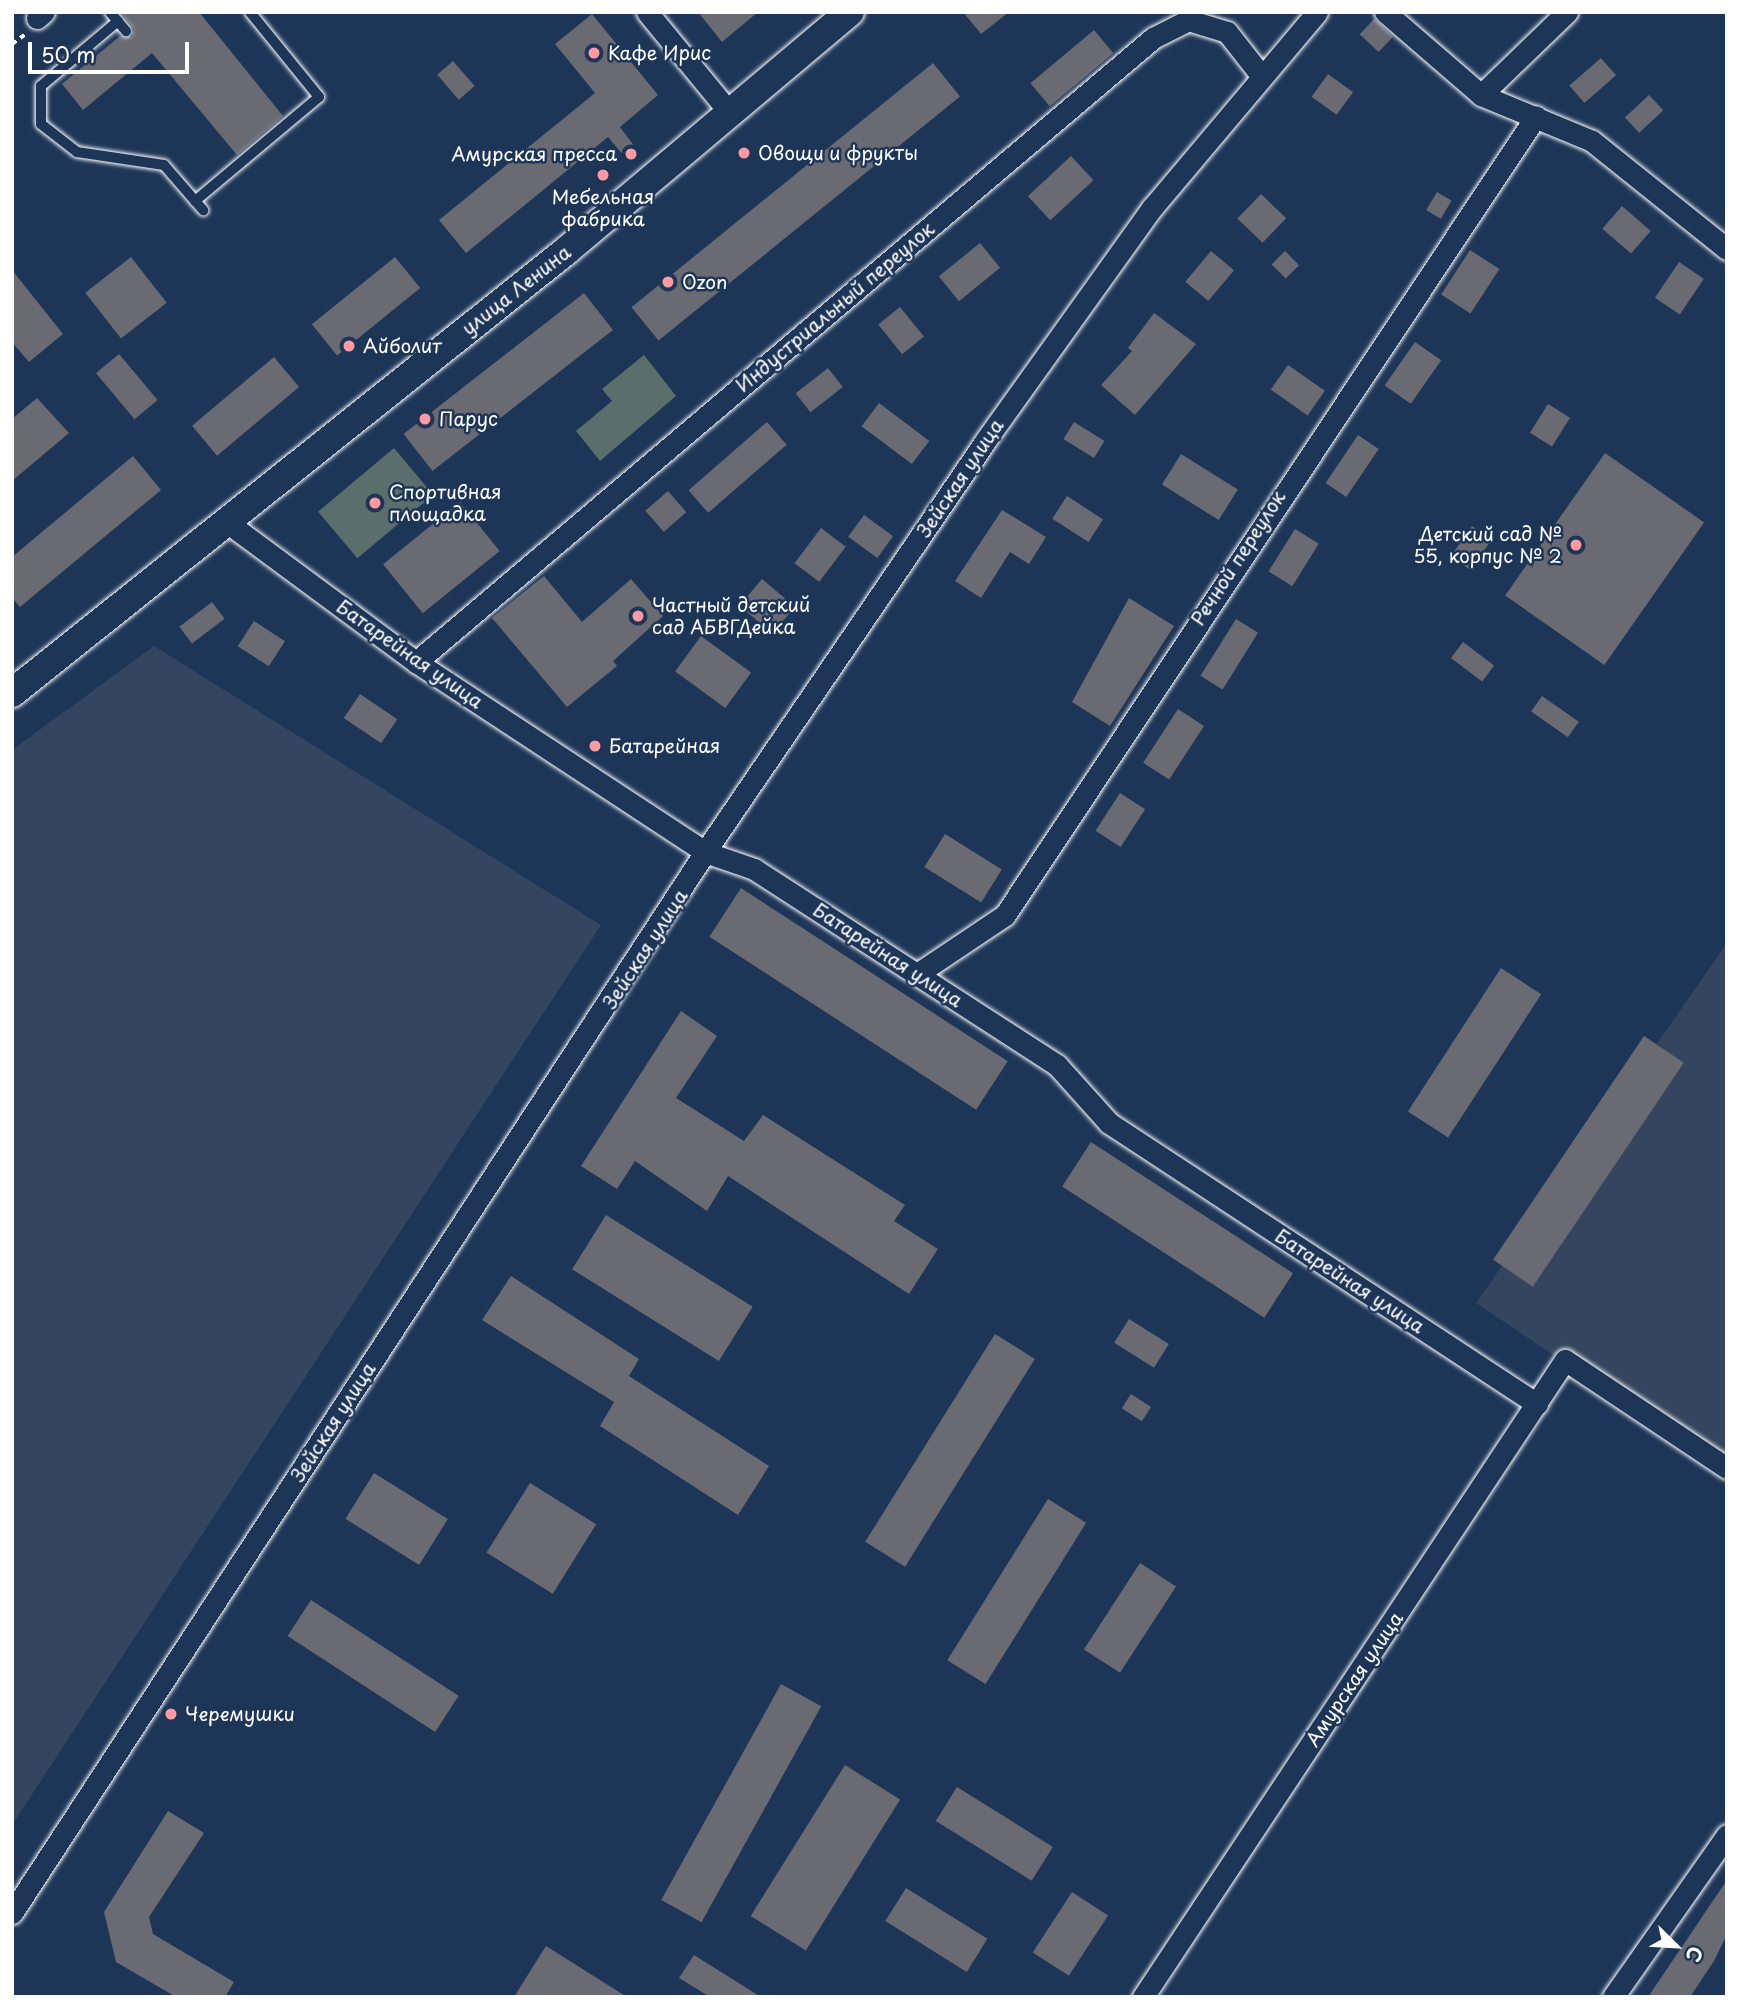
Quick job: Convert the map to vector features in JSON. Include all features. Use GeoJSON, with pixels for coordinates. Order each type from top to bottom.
{"type":"FeatureCollection","features":[{"type":"Feature","properties":{"kind":"main road","name":"улица Ленина"},"geometry":{"type":"LineString","coordinates":[[12,692],[228,523],[850,12]]}},
{"type":"Feature","properties":{"kind":"street"},"geometry":{"type":"LineString","coordinates":[[647,12],[730,113]]}},
{"type":"Feature","properties":{"kind":"street","name":"Зейская улица"},"geometry":{"type":"LineString","coordinates":[[12,1913],[705,852],[1067,324],[1260,74],[1317,12]]}},
{"type":"Feature","properties":{"kind":"street"},"geometry":{"type":"LineString","coordinates":[[1385,12],[1481,95],[1592,141],[1727,249]]}},
{"type":"Feature","properties":{"kind":"street"},"geometry":{"type":"LineString","coordinates":[[1481,95],[1567,12]]}},
{"type":"Feature","properties":{"kind":"street","name":"Индустриальный переулок"},"geometry":{"type":"LineString","coordinates":[[416,662],[1153,38],[1188,20],[1227,32],[1260,74]]}},
{"type":"Feature","properties":{"kind":"street","name":"Речной переулок"},"geometry":{"type":"LineString","coordinates":[[917,974],[1005,915],[1536,116]]}},
{"type":"Feature","properties":{"kind":"street","name":"Батарейная улица"},"geometry":{"type":"LineString","coordinates":[[228,523],[416,662],[705,852],[754,869],[1057,1065],[1109,1123],[1537,1404]]}},
{"type":"Feature","properties":{"kind":"street","name":"Амурская улица"},"geometry":{"type":"LineString","coordinates":[[1143,1997],[1565,1360],[1727,1468]]}},
{"type":"Feature","properties":{"kind":"street"},"geometry":{"type":"LineString","coordinates":[[1613,1997],[1727,1835]]}},
{"type":"Feature","properties":{"kind":"lane"},"geometry":{"type":"LineString","coordinates":[[195,201],[319,97],[250,12]]}},
{"type":"Feature","properties":{"kind":"lane"},"geometry":{"type":"LineString","coordinates":[[126,32],[114,17],[41,86],[41,124],[77,152],[164,165],[203,210]]}},
{"type":"Feature","properties":{"kind":"shaded area"},"geometry":{"type":"Polygon","coordinates":[[[154,646],[601,925],[12,1825],[12,750],[154,646]]]}},
{"type":"Feature","properties":{"kind":"shaded area"},"geometry":{"type":"Polygon","coordinates":[[[1727,943],[1727,1471],[1476,1303],[1727,943]]]}},
{"type":"Feature","properties":{"kind":"green space"},"geometry":{"type":"Polygon","coordinates":[[[644,355],[676,396],[600,461],[576,431],[612,401],[602,389],[644,355]]]}},
{"type":"Feature","properties":{"kind":"green space","name":"Спортивная площадка"},"geometry":{"type":"Polygon","coordinates":[[[394,448],[433,495],[357,558],[318,512],[394,448]]]}},
{"type":"Feature","properties":{"kind":"building"},"geometry":{"type":"Polygon","coordinates":[[[121,12],[199,12],[283,116],[237,155],[152,53],[83,110],[62,84],[120,36],[132,37],[134,29],[121,12]]]}},
{"type":"Feature","properties":{"kind":"building"},"geometry":{"type":"Polygon","coordinates":[[[698,12],[758,12],[722,42],[698,12]]]}},
{"type":"Feature","properties":{"kind":"building"},"geometry":{"type":"Polygon","coordinates":[[[963,12],[1009,12],[981,34],[963,12]]]}},
{"type":"Feature","properties":{"kind":"building"},"geometry":{"type":"Polygon","coordinates":[[[592,14],[658,95],[620,127],[641,155],[630,163],[608,137],[466,253],[439,220],[595,93],[555,44],[592,14]]]}},
{"type":"Feature","properties":{"kind":"building"},"geometry":{"type":"Polygon","coordinates":[[[1374,19],[1393,37],[1379,52],[1360,34],[1374,19]]]}},
{"type":"Feature","properties":{"kind":"building"},"geometry":{"type":"Polygon","coordinates":[[[1094,30],[1113,53],[1050,106],[1030,83],[1094,30]]]}},
{"type":"Feature","properties":{"kind":"building"},"geometry":{"type":"Polygon","coordinates":[[[1601,58],[1616,75],[1584,103],[1569,86],[1601,58]]]}},
{"type":"Feature","properties":{"kind":"building"},"geometry":{"type":"Polygon","coordinates":[[[453,61],[475,86],[459,100],[437,75],[453,61]]]}},
{"type":"Feature","properties":{"kind":"building"},"geometry":{"type":"Polygon","coordinates":[[[933,63],[960,96],[659,341],[631,307],[933,63]]]}},
{"type":"Feature","properties":{"kind":"building"},"geometry":{"type":"Polygon","coordinates":[[[1328,74],[1353,92],[1337,115],[1312,97],[1328,74]]]}},
{"type":"Feature","properties":{"kind":"building"},"geometry":{"type":"Polygon","coordinates":[[[1649,95],[1663,110],[1639,133],[1625,118],[1649,95]]]}},
{"type":"Feature","properties":{"kind":"building"},"geometry":{"type":"Polygon","coordinates":[[[1071,156],[1094,180],[1050,220],[1028,196],[1071,156]]]}},
{"type":"Feature","properties":{"kind":"building"},"geometry":{"type":"Polygon","coordinates":[[[1437,192],[1452,201],[1441,219],[1426,210],[1437,192]]]}},
{"type":"Feature","properties":{"kind":"building"},"geometry":{"type":"Polygon","coordinates":[[[1261,194],[1286,218],[1263,243],[1237,218],[1261,194]]]}},
{"type":"Feature","properties":{"kind":"building"},"geometry":{"type":"Polygon","coordinates":[[[1622,206],[1651,231],[1631,254],[1602,229],[1622,206]]]}},
{"type":"Feature","properties":{"kind":"building"},"geometry":{"type":"Polygon","coordinates":[[[980,243],[1000,268],[959,301],[939,276],[980,243]]]}},
{"type":"Feature","properties":{"kind":"building"},"geometry":{"type":"Polygon","coordinates":[[[1470,250],[1499,269],[1470,314],[1441,294],[1470,250]]]}},
{"type":"Feature","properties":{"kind":"building"},"geometry":{"type":"Polygon","coordinates":[[[1211,251],[1234,270],[1208,301],[1185,282],[1211,251]]]}},
{"type":"Feature","properties":{"kind":"building"},"geometry":{"type":"Polygon","coordinates":[[[1285,251],[1299,265],[1286,279],[1272,264],[1285,251]]]}},
{"type":"Feature","properties":{"kind":"building"},"geometry":{"type":"Polygon","coordinates":[[[131,257],[167,303],[121,338],[85,293],[131,257]]]}},
{"type":"Feature","properties":{"kind":"building"},"geometry":{"type":"Polygon","coordinates":[[[395,257],[420,288],[337,355],[312,324],[395,257]]]}},
{"type":"Feature","properties":{"kind":"building"},"geometry":{"type":"Polygon","coordinates":[[[1679,262],[1704,279],[1680,314],[1655,298],[1679,262]]]}},
{"type":"Feature","properties":{"kind":"building"},"geometry":{"type":"Polygon","coordinates":[[[12,270],[63,334],[29,362],[12,342],[12,270]]]}},
{"type":"Feature","properties":{"kind":"building"},"geometry":{"type":"Polygon","coordinates":[[[584,293],[613,330],[432,471],[404,434],[584,293]]]}},
{"type":"Feature","properties":{"kind":"building"},"geometry":{"type":"Polygon","coordinates":[[[900,307],[924,337],[902,354],[878,325],[900,307]]]}},
{"type":"Feature","properties":{"kind":"building"},"geometry":{"type":"Polygon","coordinates":[[[1154,313],[1196,344],[1135,415],[1101,385],[1132,351],[1128,348],[1154,313]]]}},
{"type":"Feature","properties":{"kind":"building"},"geometry":{"type":"Polygon","coordinates":[[[1415,342],[1441,360],[1411,404],[1385,385],[1415,342]]]}},
{"type":"Feature","properties":{"kind":"building"},"geometry":{"type":"Polygon","coordinates":[[[119,354],[158,400],[135,419],[96,373],[119,354]]]}},
{"type":"Feature","properties":{"kind":"building"},"geometry":{"type":"Polygon","coordinates":[[[274,357],[299,387],[217,456],[192,426],[274,357]]]}},
{"type":"Feature","properties":{"kind":"building"},"geometry":{"type":"Polygon","coordinates":[[[1288,365],[1325,391],[1308,415],[1271,390],[1288,365]]]}},
{"type":"Feature","properties":{"kind":"building"},"geometry":{"type":"Polygon","coordinates":[[[828,368],[843,387],[810,412],[796,393],[828,368]]]}},
{"type":"Feature","properties":{"kind":"building"},"geometry":{"type":"Polygon","coordinates":[[[37,398],[69,433],[12,481],[12,419],[37,398]]]}},
{"type":"Feature","properties":{"kind":"building"},"geometry":{"type":"Polygon","coordinates":[[[879,403],[929,441],[912,464],[862,426],[879,403]]]}},
{"type":"Feature","properties":{"kind":"building"},"geometry":{"type":"Polygon","coordinates":[[[1548,404],[1570,418],[1552,447],[1530,433],[1548,404]]]}},
{"type":"Feature","properties":{"kind":"building"},"geometry":{"type":"Polygon","coordinates":[[[767,422],[787,445],[708,513],[689,490],[767,422]]]}},
{"type":"Feature","properties":{"kind":"building"},"geometry":{"type":"Polygon","coordinates":[[[1074,422],[1105,441],[1094,458],[1063,439],[1074,422]]]}},
{"type":"Feature","properties":{"kind":"building"},"geometry":{"type":"Polygon","coordinates":[[[1358,435],[1379,449],[1346,497],[1326,483],[1358,435]]]}},
{"type":"Feature","properties":{"kind":"building"},"geometry":{"type":"Polygon","coordinates":[[[1605,453],[1704,522],[1604,665],[1505,596],[1605,453]]]}},
{"type":"Feature","properties":{"kind":"building"},"geometry":{"type":"Polygon","coordinates":[[[1181,454],[1238,490],[1219,520],[1162,485],[1181,454]]]}},
{"type":"Feature","properties":{"kind":"building"},"geometry":{"type":"Polygon","coordinates":[[[133,456],[161,490],[20,607],[12,598],[12,557],[133,456]]]}},
{"type":"Feature","properties":{"kind":"building"},"geometry":{"type":"Polygon","coordinates":[[[668,491],[686,512],[664,532],[645,511],[668,491]]]}},
{"type":"Feature","properties":{"kind":"building"},"geometry":{"type":"Polygon","coordinates":[[[1067,496],[1103,519],[1088,542],[1052,519],[1067,496]]]}},
{"type":"Feature","properties":{"kind":"building"},"geometry":{"type":"Polygon","coordinates":[[[460,502],[500,551],[423,613],[383,564],[460,502]]]}},
{"type":"Feature","properties":{"kind":"building"},"geometry":{"type":"Polygon","coordinates":[[[1002,510],[1046,537],[1029,564],[1010,552],[981,598],[955,581],[1002,510]]]}},
{"type":"Feature","properties":{"kind":"building"},"geometry":{"type":"Polygon","coordinates":[[[864,515],[893,536],[877,558],[848,537],[864,515]]]}},
{"type":"Feature","properties":{"kind":"building"},"geometry":{"type":"Polygon","coordinates":[[[1472,526],[1492,540],[1470,570],[1451,556],[1472,526]]]}},
{"type":"Feature","properties":{"kind":"building"},"geometry":{"type":"Polygon","coordinates":[[[821,528],[846,547],[819,582],[795,563],[821,528]]]}},
{"type":"Feature","properties":{"kind":"building"},"geometry":{"type":"Polygon","coordinates":[[[1295,529],[1319,544],[1292,586],[1269,571],[1295,529]]]}},
{"type":"Feature","properties":{"kind":"building"},"geometry":{"type":"Polygon","coordinates":[[[544,576],[582,622],[631,579],[663,616],[613,661],[617,666],[567,707],[492,618],[544,576]]]}},
{"type":"Feature","properties":{"kind":"building"},"geometry":{"type":"Polygon","coordinates":[[[762,579],[795,607],[772,633],[740,606],[762,579]]]}},
{"type":"Feature","properties":{"kind":"building"},"geometry":{"type":"Polygon","coordinates":[[[1129,598],[1174,626],[1110,726],[1072,702],[1129,598]]]}},
{"type":"Feature","properties":{"kind":"building"},"geometry":{"type":"Polygon","coordinates":[[[212,602],[225,619],[192,643],[179,627],[212,602]]]}},
{"type":"Feature","properties":{"kind":"building"},"geometry":{"type":"Polygon","coordinates":[[[1236,619],[1258,633],[1223,690],[1200,676],[1236,619]]]}},
{"type":"Feature","properties":{"kind":"building"},"geometry":{"type":"Polygon","coordinates":[[[254,621],[285,641],[269,666],[238,646],[254,621]]]}},
{"type":"Feature","properties":{"kind":"building"},"geometry":{"type":"Polygon","coordinates":[[[701,636],[751,672],[725,708],[675,672],[701,636]]]}},
{"type":"Feature","properties":{"kind":"building"},"geometry":{"type":"Polygon","coordinates":[[[1463,642],[1494,665],[1482,681],[1451,658],[1463,642]]]}},
{"type":"Feature","properties":{"kind":"building"},"geometry":{"type":"Polygon","coordinates":[[[360,694],[397,719],[381,743],[344,718],[360,694]]]}},
{"type":"Feature","properties":{"kind":"building"},"geometry":{"type":"Polygon","coordinates":[[[1542,696],[1579,722],[1568,737],[1531,712],[1542,696]]]}},
{"type":"Feature","properties":{"kind":"building"},"geometry":{"type":"Polygon","coordinates":[[[1178,709],[1204,726],[1169,780],[1143,763],[1178,709]]]}},
{"type":"Feature","properties":{"kind":"building"},"geometry":{"type":"Polygon","coordinates":[[[1120,793],[1145,809],[1121,847],[1095,831],[1120,793]]]}},
{"type":"Feature","properties":{"kind":"building"},"geometry":{"type":"Polygon","coordinates":[[[945,834],[1002,870],[981,903],[924,867],[945,834]]]}},
{"type":"Feature","properties":{"kind":"building"},"geometry":{"type":"Polygon","coordinates":[[[741,888],[1008,1061],[976,1110],[709,937],[741,888]]]}},
{"type":"Feature","properties":{"kind":"building"},"geometry":{"type":"Polygon","coordinates":[[[1501,968],[1541,994],[1448,1138],[1408,1111],[1501,968]]]}},
{"type":"Feature","properties":{"kind":"building"},"geometry":{"type":"Polygon","coordinates":[[[681,1011],[717,1036],[676,1098],[744,1141],[763,1115],[905,1205],[894,1221],[938,1249],[909,1294],[728,1176],[707,1211],[635,1161],[617,1189],[581,1166],[681,1011]]]}},
{"type":"Feature","properties":{"kind":"building"},"geometry":{"type":"Polygon","coordinates":[[[1644,1036],[1684,1063],[1533,1287],[1493,1260],[1644,1036]]]}},
{"type":"Feature","properties":{"kind":"building"},"geometry":{"type":"Polygon","coordinates":[[[1091,1142],[1293,1273],[1264,1318],[1062,1186],[1091,1142]]]}},
{"type":"Feature","properties":{"kind":"building"},"geometry":{"type":"Polygon","coordinates":[[[606,1215],[753,1307],[719,1361],[572,1269],[606,1215]]]}},
{"type":"Feature","properties":{"kind":"building"},"geometry":{"type":"Polygon","coordinates":[[[511,1276],[639,1359],[629,1376],[769,1466],[738,1515],[600,1426],[614,1402],[482,1320],[511,1276]]]}},
{"type":"Feature","properties":{"kind":"building"},"geometry":{"type":"Polygon","coordinates":[[[1129,1319],[1169,1344],[1154,1368],[1114,1343],[1129,1319]]]}},
{"type":"Feature","properties":{"kind":"building"},"geometry":{"type":"Polygon","coordinates":[[[995,1334],[1035,1359],[905,1567],[865,1542],[995,1334]]]}},
{"type":"Feature","properties":{"kind":"building"},"geometry":{"type":"Polygon","coordinates":[[[1131,1394],[1151,1407],[1142,1421],[1122,1408],[1131,1394]]]}},
{"type":"Feature","properties":{"kind":"building"},"geometry":{"type":"Polygon","coordinates":[[[374,1473],[448,1519],[419,1565],[345,1519],[374,1473]]]}},
{"type":"Feature","properties":{"kind":"building"},"geometry":{"type":"Polygon","coordinates":[[[530,1483],[596,1524],[553,1594],[487,1553],[530,1483]]]}},
{"type":"Feature","properties":{"kind":"building"},"geometry":{"type":"Polygon","coordinates":[[[1048,1499],[1086,1523],[985,1684],[947,1660],[1048,1499]]]}},
{"type":"Feature","properties":{"kind":"building"},"geometry":{"type":"Polygon","coordinates":[[[1140,1563],[1176,1586],[1120,1673],[1084,1649],[1140,1563]]]}},
{"type":"Feature","properties":{"kind":"building"},"geometry":{"type":"Polygon","coordinates":[[[311,1600],[459,1696],[435,1732],[288,1636],[311,1600]]]}},
{"type":"Feature","properties":{"kind":"building"},"geometry":{"type":"Polygon","coordinates":[[[781,1684],[821,1706],[701,1922],[661,1900],[781,1684]]]}},
{"type":"Feature","properties":{"kind":"building"},"geometry":{"type":"Polygon","coordinates":[[[845,1765],[900,1799],[806,1950],[751,1916],[845,1765]]]}},
{"type":"Feature","properties":{"kind":"building"},"geometry":{"type":"Polygon","coordinates":[[[957,1787],[1053,1847],[1032,1881],[936,1821],[957,1787]]]}},
{"type":"Feature","properties":{"kind":"building"},"geometry":{"type":"Polygon","coordinates":[[[168,1811],[204,1833],[149,1917],[153,1934],[234,1982],[225,1997],[176,1997],[116,1962],[104,1912],[168,1811]]]}},
{"type":"Feature","properties":{"kind":"building"},"geometry":{"type":"Polygon","coordinates":[[[1727,1880],[1727,1934],[1714,1961],[1690,1997],[1648,1997],[1727,1880]]]}},
{"type":"Feature","properties":{"kind":"building"},"geometry":{"type":"Polygon","coordinates":[[[906,1888],[987,1939],[967,1972],[885,1921],[906,1888]]]}},
{"type":"Feature","properties":{"kind":"building"},"geometry":{"type":"Polygon","coordinates":[[[1072,1892],[1108,1915],[1069,1976],[1033,1952],[1072,1892]]]}},
{"type":"Feature","properties":{"kind":"building"},"geometry":{"type":"Polygon","coordinates":[[[546,1946],[627,1997],[514,1997],[546,1946]]]}},
{"type":"Feature","properties":{"kind":"building"},"geometry":{"type":"Polygon","coordinates":[[[694,1955],[761,1997],[710,1997],[679,1978],[694,1955]]]}},
{"type":"Feature","properties":{"kind":"place","name":"Кафе Ирис"},"geometry":{"type":"Point","coordinates":[594,53]}},
{"type":"Feature","properties":{"kind":"place","name":"Овощи и фрукты"},"geometry":{"type":"Point","coordinates":[744,153]}},
{"type":"Feature","properties":{"kind":"place","name":"Амурская пресса"},"geometry":{"type":"Point","coordinates":[631,154]}},
{"type":"Feature","properties":{"kind":"place","name":"Мебельная фабрика"},"geometry":{"type":"Point","coordinates":[603,175]}},
{"type":"Feature","properties":{"kind":"place","name":"Ozon"},"geometry":{"type":"Point","coordinates":[668,282]}},
{"type":"Feature","properties":{"kind":"place","name":"Айболит"},"geometry":{"type":"Point","coordinates":[349,346]}},
{"type":"Feature","properties":{"kind":"place","name":"Парус"},"geometry":{"type":"Point","coordinates":[425,419]}},
{"type":"Feature","properties":{"kind":"place","name":"Спортивная площадка"},"geometry":{"type":"Point","coordinates":[375,503]}},
{"type":"Feature","properties":{"kind":"place","name":"Детский сад № 55, корпус № 2"},"geometry":{"type":"Point","coordinates":[1576,545]}},
{"type":"Feature","properties":{"kind":"place","name":"Частный детский сад АБВГДейка"},"geometry":{"type":"Point","coordinates":[638,616]}},
{"type":"Feature","properties":{"kind":"place","name":"Батарейная"},"geometry":{"type":"Point","coordinates":[595,746]}},
{"type":"Feature","properties":{"kind":"place","name":"Черемушки"},"geometry":{"type":"Point","coordinates":[171,1714]}}]}
